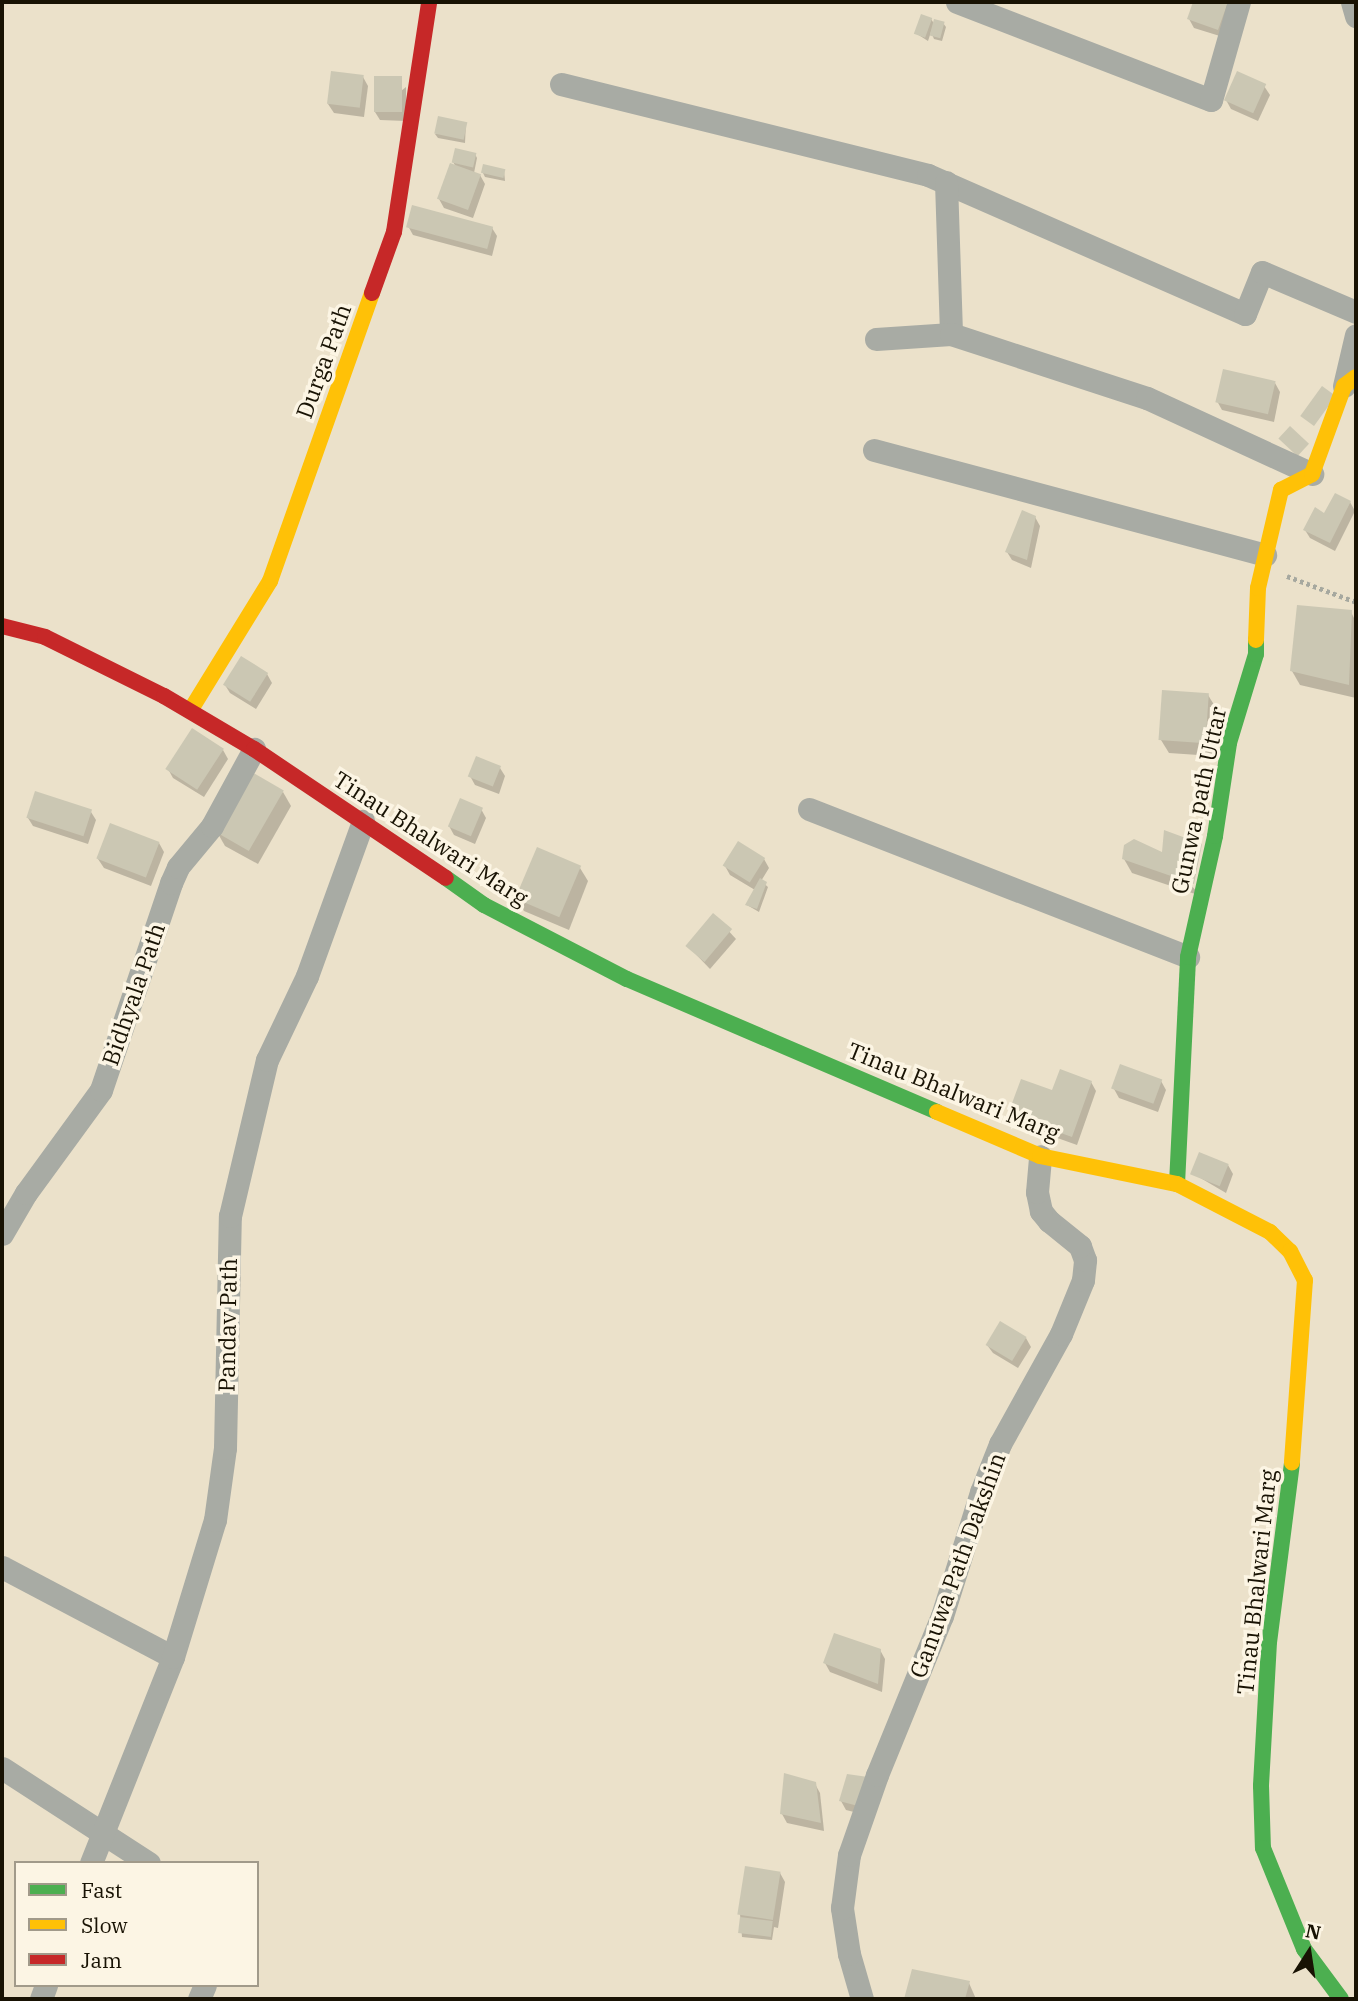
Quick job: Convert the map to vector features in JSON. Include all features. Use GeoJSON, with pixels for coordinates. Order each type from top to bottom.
{"type":"FeatureCollection","features":[{"type":"Feature","properties":{"kind":"street","name":"Durga Path"},"geometry":{"type":"LineString","coordinates":[[190,711],[270,581],[394,232],[429,2]]}},
{"type":"Feature","properties":{"kind":"street"},"geometry":{"type":"LineString","coordinates":[[957,2],[1211,100],[1239,2]]}},
{"type":"Feature","properties":{"kind":"street"},"geometry":{"type":"LineString","coordinates":[[1352,2],[1356,16]]}},
{"type":"Feature","properties":{"kind":"street"},"geometry":{"type":"LineString","coordinates":[[561,84],[928,175],[1245,314],[1262,272],[1356,312]]}},
{"type":"Feature","properties":{"kind":"street"},"geometry":{"type":"LineString","coordinates":[[946,182],[951,334]]}},
{"type":"Feature","properties":{"kind":"street"},"geometry":{"type":"LineString","coordinates":[[876,339],[951,334],[1147,397],[1312,474],[1350,381],[1356,335]]}},
{"type":"Feature","properties":{"kind":"street"},"geometry":{"type":"LineString","coordinates":[[874,450],[1264,562]]}},
{"type":"Feature","properties":{"kind":"street","name":"Gunwa path Uttar"},"geometry":{"type":"LineString","coordinates":[[1177,1184],[1188,957],[1215,836],[1229,743],[1255,654],[1258,588],[1281,490],[1312,474]]}},
{"type":"Feature","properties":{"kind":"street","name":"Tinau Bhalwari Marg"},"geometry":{"type":"LineString","coordinates":[[2,626],[45,637],[190,711],[254,749],[484,905],[627,979],[1040,1156],[1177,1184],[1270,1232],[1290,1251],[1305,1280],[1293,1452],[1269,1642],[1261,1786],[1263,1848],[1304,1949],[1341,1999]]}},
{"type":"Feature","properties":{"kind":"street","name":"Bidhyala Path"},"geometry":{"type":"LineString","coordinates":[[2,1234],[26,1193],[101,1090],[178,867],[212,826],[254,749]]}},
{"type":"Feature","properties":{"kind":"street"},"geometry":{"type":"LineString","coordinates":[[808,809],[1188,957]]}},
{"type":"Feature","properties":{"kind":"street","name":"Pandav Path"},"geometry":{"type":"LineString","coordinates":[[92,1861],[173,1657],[215,1520],[225,1448],[230,1216],[267,1060],[307,976],[363,821]]}},
{"type":"Feature","properties":{"kind":"street","name":"Ganuwa Path Dakshin"},"geometry":{"type":"LineString","coordinates":[[862,1999],[849,1954],[842,1908],[849,1855],[877,1776],[942,1616],[981,1492],[1000,1444],[1061,1334],[1083,1280],[1085,1260],[1080,1246],[1041,1211],[1037,1192],[1040,1156]]}},
{"type":"Feature","properties":{"kind":"street"},"geometry":{"type":"LineString","coordinates":[[2,1567],[173,1657]]}},
{"type":"Feature","properties":{"kind":"street"},"geometry":{"type":"LineString","coordinates":[[2,1768],[146,1861]]}},
{"type":"Feature","properties":{"kind":"path"},"geometry":{"type":"LineString","coordinates":[[1264,562],[1356,602]]}},
{"type":"Feature","properties":{"kind":"building"},"geometry":{"type":"Polygon","coordinates":[[[1193,2],[1228,2],[1218,30],[1187,19],[1193,2]]]}},
{"type":"Feature","properties":{"kind":"building"},"geometry":{"type":"Polygon","coordinates":[[[921,14],[932,18],[925,38],[914,34],[921,14]]]}},
{"type":"Feature","properties":{"kind":"building"},"geometry":{"type":"Polygon","coordinates":[[[934,19],[945,22],[940,38],[930,35],[934,19]]]}},
{"type":"Feature","properties":{"kind":"building"},"geometry":{"type":"Polygon","coordinates":[[[331,71],[364,75],[360,108],[327,104],[331,71]]]}},
{"type":"Feature","properties":{"kind":"building"},"geometry":{"type":"Polygon","coordinates":[[[1237,71],[1266,84],[1253,113],[1224,100],[1237,71]]]}},
{"type":"Feature","properties":{"kind":"building"},"geometry":{"type":"Polygon","coordinates":[[[374,76],[402,76],[402,112],[374,112],[374,76]]]}},
{"type":"Feature","properties":{"kind":"building"},"geometry":{"type":"Polygon","coordinates":[[[438,116],[467,122],[464,140],[434,134],[438,116]]]}},
{"type":"Feature","properties":{"kind":"building"},"geometry":{"type":"Polygon","coordinates":[[[455,148],[476,153],[473,168],[452,163],[455,148]]]}},
{"type":"Feature","properties":{"kind":"building"},"geometry":{"type":"Polygon","coordinates":[[[450,163],[481,174],[468,210],[437,199],[450,163]]]}},
{"type":"Feature","properties":{"kind":"building"},"geometry":{"type":"Polygon","coordinates":[[[483,164],[505,169],[503,178],[481,173],[483,164]]]}},
{"type":"Feature","properties":{"kind":"building"},"geometry":{"type":"Polygon","coordinates":[[[412,205],[493,227],[487,249],[406,227],[412,205]]]}},
{"type":"Feature","properties":{"kind":"building"},"geometry":{"type":"Polygon","coordinates":[[[1223,369],[1276,381],[1268,414],[1215,402],[1223,369]]]}},
{"type":"Feature","properties":{"kind":"building"},"geometry":{"type":"Polygon","coordinates":[[[1322,386],[1336,396],[1314,426],[1300,416],[1322,386]]]}},
{"type":"Feature","properties":{"kind":"building"},"geometry":{"type":"Polygon","coordinates":[[[1290,426],[1309,444],[1297,456],[1278,438],[1290,426]]]}},
{"type":"Feature","properties":{"kind":"building"},"geometry":{"type":"Polygon","coordinates":[[[1335,493],[1351,501],[1330,543],[1303,530],[1315,507],[1324,513],[1335,493]]]}},
{"type":"Feature","properties":{"kind":"building"},"geometry":{"type":"Polygon","coordinates":[[[1022,510],[1036,516],[1027,560],[1005,552],[1022,510]]]}},
{"type":"Feature","properties":{"kind":"building"},"geometry":{"type":"Polygon","coordinates":[[[1297,605],[1352,610],[1349,685],[1290,671],[1297,605]]]}},
{"type":"Feature","properties":{"kind":"building"},"geometry":{"type":"Polygon","coordinates":[[[241,656],[268,673],[250,702],[223,685],[241,656]]]}},
{"type":"Feature","properties":{"kind":"building"},"geometry":{"type":"Polygon","coordinates":[[[1162,690],[1209,693],[1205,743],[1159,740],[1162,690]]]}},
{"type":"Feature","properties":{"kind":"building"},"geometry":{"type":"Polygon","coordinates":[[[192,728],[224,749],[197,790],[165,769],[192,728]]]}},
{"type":"Feature","properties":{"kind":"building"},"geometry":{"type":"Polygon","coordinates":[[[476,756],[501,766],[493,787],[468,776],[476,756]]]}},
{"type":"Feature","properties":{"kind":"building"},"geometry":{"type":"Polygon","coordinates":[[[250,771],[284,790],[249,851],[215,832],[250,771]]]}},
{"type":"Feature","properties":{"kind":"building"},"geometry":{"type":"Polygon","coordinates":[[[35,791],[92,810],[83,836],[26,818],[35,791]]]}},
{"type":"Feature","properties":{"kind":"building"},"geometry":{"type":"Polygon","coordinates":[[[460,798],[483,808],[471,836],[448,827],[460,798]]]}},
{"type":"Feature","properties":{"kind":"building"},"geometry":{"type":"Polygon","coordinates":[[[110,823],[159,842],[146,877],[96,858],[110,823]]]}},
{"type":"Feature","properties":{"kind":"building"},"geometry":{"type":"Polygon","coordinates":[[[1164,830],[1202,844],[1194,884],[1122,859],[1124,845],[1134,839],[1162,852],[1164,830]]]}},
{"type":"Feature","properties":{"kind":"building"},"geometry":{"type":"Polygon","coordinates":[[[738,841],[765,858],[750,883],[723,866],[738,841]]]}},
{"type":"Feature","properties":{"kind":"building"},"geometry":{"type":"Polygon","coordinates":[[[537,847],[581,866],[559,917],[515,899],[537,847]]]}},
{"type":"Feature","properties":{"kind":"building"},"geometry":{"type":"Polygon","coordinates":[[[760,878],[767,882],[757,909],[745,905],[760,878]]]}},
{"type":"Feature","properties":{"kind":"building"},"geometry":{"type":"Polygon","coordinates":[[[713,913],[732,929],[705,962],[685,946],[713,913]]]}},
{"type":"Feature","properties":{"kind":"building"},"geometry":{"type":"Polygon","coordinates":[[[1120,1064],[1162,1079],[1153,1104],[1111,1088],[1120,1064]]]}},
{"type":"Feature","properties":{"kind":"building"},"geometry":{"type":"Polygon","coordinates":[[[1060,1069],[1092,1081],[1072,1137],[1008,1114],[1021,1079],[1052,1090],[1060,1069]]]}},
{"type":"Feature","properties":{"kind":"building"},"geometry":{"type":"Polygon","coordinates":[[[1199,1152],[1229,1164],[1220,1186],[1190,1174],[1199,1152]]]}},
{"type":"Feature","properties":{"kind":"building"},"geometry":{"type":"Polygon","coordinates":[[[1000,1321],[1027,1337],[1012,1361],[986,1345],[1000,1321]]]}},
{"type":"Feature","properties":{"kind":"building"},"geometry":{"type":"Polygon","coordinates":[[[834,1633],[881,1649],[878,1684],[823,1663],[834,1633]]]}},
{"type":"Feature","properties":{"kind":"building"},"geometry":{"type":"Polygon","coordinates":[[[784,1773],[816,1782],[821,1823],[780,1814],[784,1773]]]}},
{"type":"Feature","properties":{"kind":"building"},"geometry":{"type":"Polygon","coordinates":[[[847,1774],[868,1777],[862,1807],[839,1801],[847,1774]]]}},
{"type":"Feature","properties":{"kind":"building"},"geometry":{"type":"Polygon","coordinates":[[[745,1866],[781,1872],[773,1920],[737,1914],[745,1866]]]}},
{"type":"Feature","properties":{"kind":"building"},"geometry":{"type":"Polygon","coordinates":[[[740,1917],[773,1921],[771,1937],[738,1933],[740,1917]]]}},
{"type":"Feature","properties":{"kind":"building"},"geometry":{"type":"Polygon","coordinates":[[[912,1969],[970,1981],[965,1999],[904,1999],[912,1969]]]}},
{"type":"Feature","properties":{"kind":"traffic: fast"},"geometry":{"type":"LineString","coordinates":[[1177,1184],[1188,957],[1215,836],[1229,743],[1256,654],[1256,640]]}},
{"type":"Feature","properties":{"kind":"traffic: fast"},"geometry":{"type":"LineString","coordinates":[[446,878],[484,905],[627,979],[937,1112]]}},
{"type":"Feature","properties":{"kind":"traffic: fast"},"geometry":{"type":"LineString","coordinates":[[1292,1463],[1269,1642],[1261,1786],[1263,1848],[1304,1949],[1341,1999]]}},
{"type":"Feature","properties":{"kind":"traffic: slow"},"geometry":{"type":"LineString","coordinates":[[190,711],[270,581],[372,293]]}},
{"type":"Feature","properties":{"kind":"traffic: slow"},"geometry":{"type":"LineString","coordinates":[[1256,640],[1258,588],[1281,490],[1312,474],[1344,386],[1356,377]]}},
{"type":"Feature","properties":{"kind":"traffic: slow"},"geometry":{"type":"LineString","coordinates":[[937,1112],[1040,1156],[1177,1184],[1270,1232],[1290,1251],[1305,1280],[1292,1463]]}},
{"type":"Feature","properties":{"kind":"traffic: jam"},"geometry":{"type":"LineString","coordinates":[[372,293],[394,232],[429,2]]}},
{"type":"Feature","properties":{"kind":"traffic: jam"},"geometry":{"type":"LineString","coordinates":[[2,626],[45,637],[164,696],[254,749],[446,878]]}}]}
